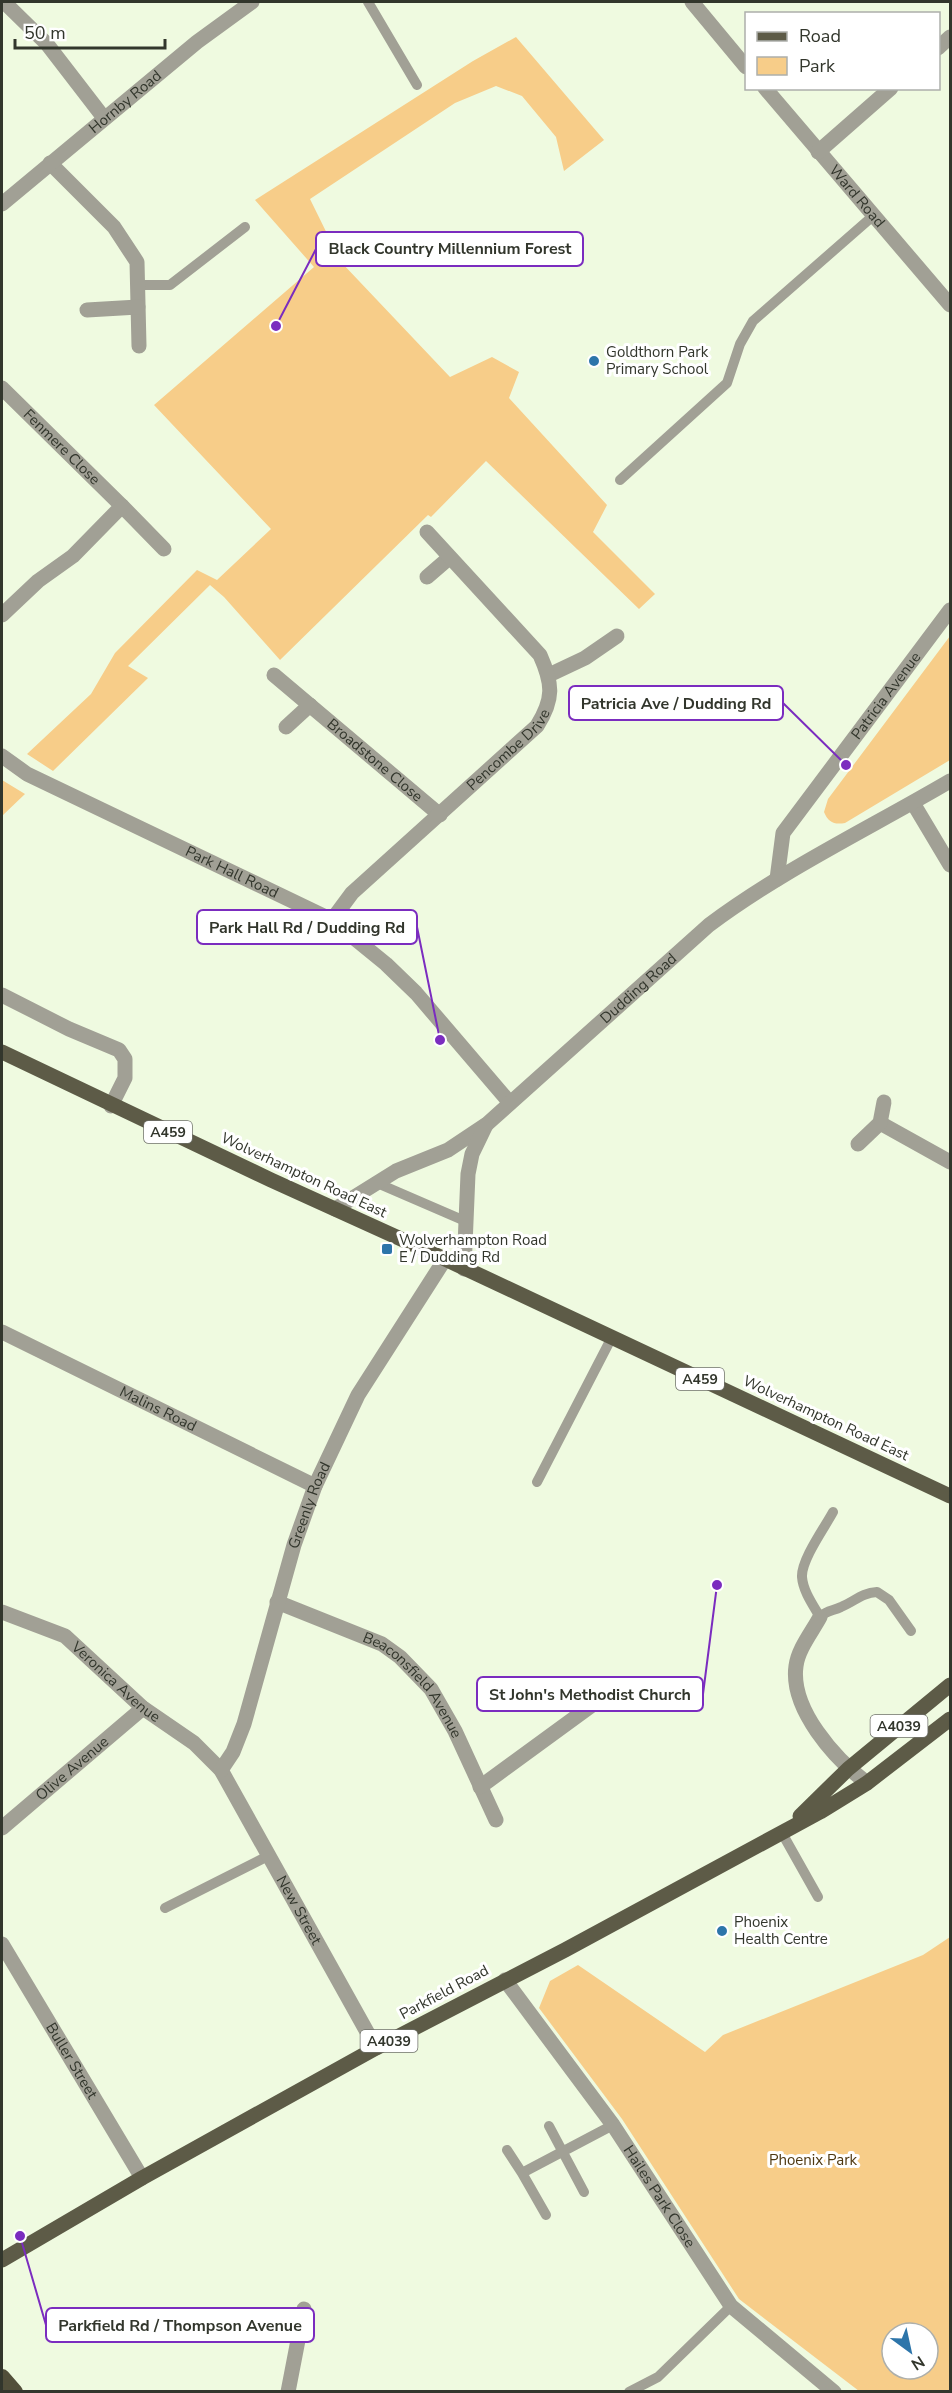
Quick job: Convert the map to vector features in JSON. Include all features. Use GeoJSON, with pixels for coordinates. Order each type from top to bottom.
{"type":"FeatureCollection","features":[{"type":"Feature","properties":{"kind":"highway"},"geometry":{"type":"LineString","coordinates":[[2,2377],[15,2391]]}},
{"type":"Feature","properties":{"kind":"main road","name":"Wolverhampton Road East"},"geometry":{"type":"LineString","coordinates":[[2,1052],[111,1106],[445,1259],[951,1496]]}},
{"type":"Feature","properties":{"kind":"main road","name":"Parkfield Road"},"geometry":{"type":"LineString","coordinates":[[782,1833],[848,1769],[951,1684]]}},
{"type":"Feature","properties":{"kind":"main road","name":"Parkfield Road"},"geometry":{"type":"LineString","coordinates":[[2,2260],[142,2178],[376,2048],[782,1833],[867,1784],[951,1719]]}},
{"type":"Feature","properties":{"kind":"street"},"geometry":{"type":"LineString","coordinates":[[4,2],[47,44],[104,118]]}},
{"type":"Feature","properties":{"kind":"street","name":"Hornby Road"},"geometry":{"type":"LineString","coordinates":[[2,204],[197,42],[252,2]]}},
{"type":"Feature","properties":{"kind":"street"},"geometry":{"type":"LineString","coordinates":[[692,2],[745,65]]}},
{"type":"Feature","properties":{"kind":"street","name":"Ward Road"},"geometry":{"type":"LineString","coordinates":[[767,90],[951,305]]}},
{"type":"Feature","properties":{"kind":"street"},"geometry":{"type":"LineString","coordinates":[[818,152],[889,90]]}},
{"type":"Feature","properties":{"kind":"street"},"geometry":{"type":"LineString","coordinates":[[50,163],[114,227],[136,262],[139,346]]}},
{"type":"Feature","properties":{"kind":"street"},"geometry":{"type":"LineString","coordinates":[[87,310],[138,307]]}},
{"type":"Feature","properties":{"kind":"street","name":"Fenmere Close"},"geometry":{"type":"LineString","coordinates":[[2,388],[164,549]]}},
{"type":"Feature","properties":{"kind":"street"},"geometry":{"type":"LineString","coordinates":[[2,615],[38,581],[73,556],[122,506]]}},
{"type":"Feature","properties":{"kind":"street"},"geometry":{"type":"LineString","coordinates":[[427,532],[525,637],[540,655],[549,675],[585,658],[617,636]]}},
{"type":"Feature","properties":{"kind":"street"},"geometry":{"type":"LineString","coordinates":[[427,577],[449,558]]}},
{"type":"Feature","properties":{"kind":"street","name":"Patricia Avenue"},"geometry":{"type":"LineString","coordinates":[[777,879],[783,833],[951,610]]}},
{"type":"Feature","properties":{"kind":"street","name":"Broadstone Close"},"geometry":{"type":"LineString","coordinates":[[274,675],[440,814]]}},
{"type":"Feature","properties":{"kind":"street","name":"Pencombe Drive"},"geometry":{"type":"LineString","coordinates":[[332,920],[352,893],[537,726],[546,712],[551,688],[549,675]]}},
{"type":"Feature","properties":{"kind":"street"},"geometry":{"type":"LineString","coordinates":[[286,727],[310,705]]}},
{"type":"Feature","properties":{"kind":"street","name":"Park Hall Road"},"geometry":{"type":"LineString","coordinates":[[2,756],[27,774],[332,920],[386,964],[416,993],[510,1103]]}},
{"type":"Feature","properties":{"kind":"street","name":"Dudding Road"},"geometry":{"type":"LineString","coordinates":[[335,1209],[396,1172],[448,1150],[487,1124],[709,925],[777,879],[951,781]]}},
{"type":"Feature","properties":{"kind":"street"},"geometry":{"type":"LineString","coordinates":[[913,803],[951,865]]}},
{"type":"Feature","properties":{"kind":"street"},"geometry":{"type":"LineString","coordinates":[[2,995],[69,1029],[119,1050],[125,1059],[125,1078],[111,1106]]}},
{"type":"Feature","properties":{"kind":"street"},"geometry":{"type":"LineString","coordinates":[[858,1144],[880,1123],[884,1101]]}},
{"type":"Feature","properties":{"kind":"street"},"geometry":{"type":"LineString","coordinates":[[880,1123],[951,1162]]}},
{"type":"Feature","properties":{"kind":"street"},"geometry":{"type":"LineString","coordinates":[[464,1269],[468,1174],[472,1154],[487,1124]]}},
{"type":"Feature","properties":{"kind":"street","name":"Greenly Road"},"geometry":{"type":"LineString","coordinates":[[221,1770],[233,1752],[244,1724],[294,1545],[315,1486],[358,1395],[445,1259]]}},
{"type":"Feature","properties":{"kind":"street","name":"Malins Road"},"geometry":{"type":"LineString","coordinates":[[2,1332],[315,1486]]}},
{"type":"Feature","properties":{"kind":"street","name":"Beaconsfield Avenue"},"geometry":{"type":"LineString","coordinates":[[277,1602],[382,1644],[400,1657],[431,1689],[455,1731],[496,1820]]}},
{"type":"Feature","properties":{"kind":"street","name":"Veronica Avenue"},"geometry":{"type":"LineString","coordinates":[[2,1612],[65,1636],[143,1708],[194,1743],[221,1770]]}},
{"type":"Feature","properties":{"kind":"street"},"geometry":{"type":"LineString","coordinates":[[820,1617],[796,1665],[797,1696],[816,1727],[848,1769],[867,1784]]}},
{"type":"Feature","properties":{"kind":"street"},"geometry":{"type":"LineString","coordinates":[[480,1787],[610,1692]]}},
{"type":"Feature","properties":{"kind":"street","name":"Olive Avenue"},"geometry":{"type":"LineString","coordinates":[[4,1822],[143,1708]]}},
{"type":"Feature","properties":{"kind":"street","name":"New Street"},"geometry":{"type":"LineString","coordinates":[[221,1770],[376,2048]]}},
{"type":"Feature","properties":{"kind":"street","name":"Buller Street"},"geometry":{"type":"LineString","coordinates":[[2,1944],[142,2178]]}},
{"type":"Feature","properties":{"kind":"street","name":"Hailes Park Close"},"geometry":{"type":"LineString","coordinates":[[505,1980],[613,2126],[731,2306],[834,2391]]}},
{"type":"Feature","properties":{"kind":"street"},"geometry":{"type":"LineString","coordinates":[[288,2391],[304,2309]]}},
{"type":"Feature","properties":{"kind":"lane"},"geometry":{"type":"LineString","coordinates":[[368,2],[417,85]]}},
{"type":"Feature","properties":{"kind":"lane"},"geometry":{"type":"LineString","coordinates":[[620,480],[727,383],[740,344],[753,321],[873,216]]}},
{"type":"Feature","properties":{"kind":"lane"},"geometry":{"type":"LineString","coordinates":[[137,285],[170,285],[245,227]]}},
{"type":"Feature","properties":{"kind":"lane"},"geometry":{"type":"LineString","coordinates":[[377,1183],[465,1221]]}},
{"type":"Feature","properties":{"kind":"lane"},"geometry":{"type":"LineString","coordinates":[[537,1482],[612,1337]]}},
{"type":"Feature","properties":{"kind":"lane"},"geometry":{"type":"LineString","coordinates":[[833,1512],[802,1573],[806,1591],[820,1617],[827,1610],[836,1609],[857,1597],[877,1592],[889,1600],[911,1630]]}},
{"type":"Feature","properties":{"kind":"lane"},"geometry":{"type":"LineString","coordinates":[[782,1833],[818,1897]]}},
{"type":"Feature","properties":{"kind":"lane"},"geometry":{"type":"LineString","coordinates":[[165,1908],[268,1856]]}},
{"type":"Feature","properties":{"kind":"lane"},"geometry":{"type":"LineString","coordinates":[[549,2126],[584,2192]]}},
{"type":"Feature","properties":{"kind":"lane"},"geometry":{"type":"LineString","coordinates":[[522,2173],[613,2126]]}},
{"type":"Feature","properties":{"kind":"lane"},"geometry":{"type":"LineString","coordinates":[[507,2150],[546,2215]]}},
{"type":"Feature","properties":{"kind":"lane"},"geometry":{"type":"LineString","coordinates":[[629,2391],[658,2378],[731,2306]]}},
{"type":"Feature","properties":{"kind":"green space"},"geometry":{"type":"Polygon","coordinates":[[[516,37],[604,140],[564,171],[556,137],[522,96],[496,86],[455,103],[310,199],[341,262],[450,377],[492,357],[519,372],[509,398],[607,505],[593,532],[655,594],[639,609],[486,461],[431,517],[428,515],[280,660],[224,597],[210,585],[128,666],[148,678],[53,771],[27,754],[91,694],[115,653],[197,570],[217,580],[271,529],[154,405],[314,267],[255,200],[473,61],[516,37]]]}},
{"type":"Feature","properties":{"kind":"green space"},"geometry":{"type":"Polygon","coordinates":[[[950,636],[950,760],[845,823],[832,822],[824,812],[828,799],[950,636]]]}},
{"type":"Feature","properties":{"kind":"green space"},"geometry":{"type":"Polygon","coordinates":[[[2,780],[25,794],[2,816],[2,780]]]}},
{"type":"Feature","properties":{"kind":"green space","name":"Phoenix Park"},"geometry":{"type":"Polygon","coordinates":[[[950,1937],[950,2391],[859,2391],[739,2299],[622,2119],[539,2008],[550,1981],[578,1965],[705,2052],[723,2035],[923,1955],[950,1937]]]}},
{"type":"Feature","properties":{"kind":"place","name":"Black Country Millennium Forest"},"geometry":{"type":"Point","coordinates":[276,326]}},
{"type":"Feature","properties":{"kind":"place","name":"Goldthorn Park Primary School"},"geometry":{"type":"Point","coordinates":[594,361]}},
{"type":"Feature","properties":{"kind":"place","name":"Patricia Ave / Dudding Rd"},"geometry":{"type":"Point","coordinates":[846,765]}},
{"type":"Feature","properties":{"kind":"place","name":"Park Hall Rd / Dudding Rd"},"geometry":{"type":"Point","coordinates":[440,1040]}},
{"type":"Feature","properties":{"kind":"place","name":"Wolverhampton Road E / Dudding Rd"},"geometry":{"type":"Point","coordinates":[387,1249]}},
{"type":"Feature","properties":{"kind":"place","name":"St John's Methodist Church"},"geometry":{"type":"Point","coordinates":[717,1585]}},
{"type":"Feature","properties":{"kind":"place","name":"Phoenix Health Centre"},"geometry":{"type":"Point","coordinates":[722,1931]}},
{"type":"Feature","properties":{"kind":"place","name":"Parkfield Rd / Thompson Avenue"},"geometry":{"type":"Point","coordinates":[20,2236]}}]}
